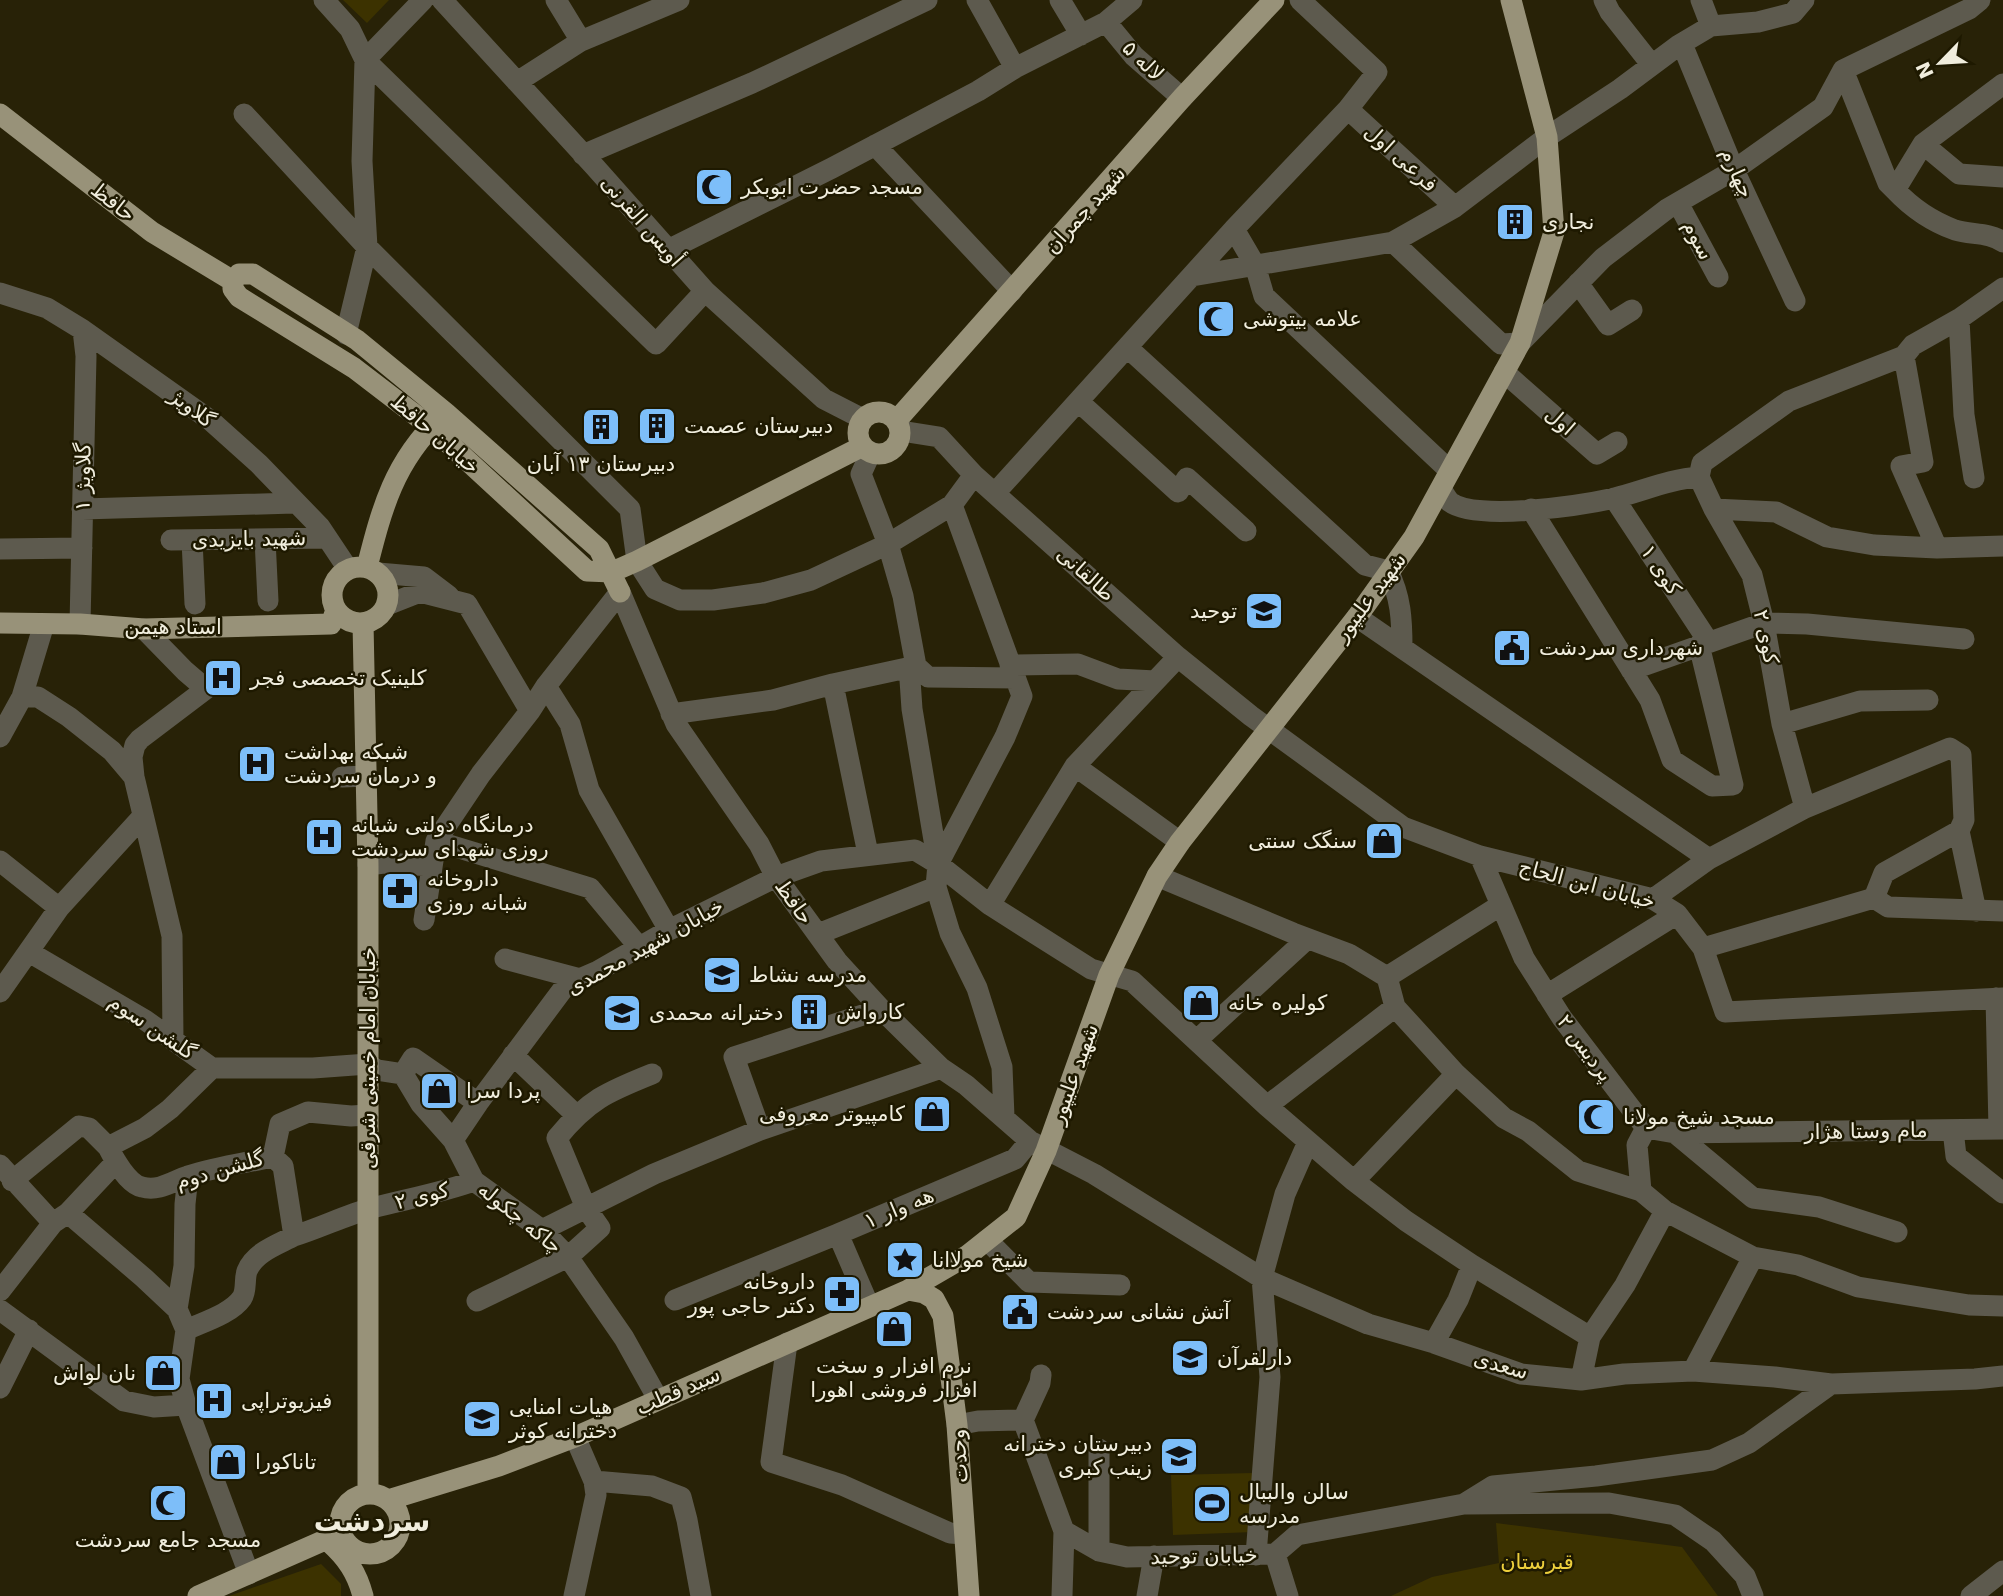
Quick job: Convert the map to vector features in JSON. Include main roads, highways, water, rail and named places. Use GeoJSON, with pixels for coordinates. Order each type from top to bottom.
{"type":"FeatureCollection","features":[{"type":"Feature","properties":{"kind":"main road","name":"شهید چمران"},"geometry":{"type":"LineString","coordinates":[[899,426],[1012,291],[1182,98],[1274,0]]}},
{"type":"Feature","properties":{"kind":"main road","name":"شهید علیپور"},"geometry":{"type":"LineString","coordinates":[[963,1258],[1016,1217],[1038,1146],[1109,975],[1157,876],[1180,842],[1357,617],[1415,537],[1520,343],[1554,232],[1547,138],[1511,0]]}},
{"type":"Feature","properties":{"kind":"main road","name":"حافظ"},"geometry":{"type":"LineString","coordinates":[[0,114],[152,232],[233,281]]}},
{"type":"Feature","properties":{"kind":"main road"},"geometry":{"type":"LineString","coordinates":[[233,281],[239,274],[253,274],[340,329],[369,351],[439,420],[599,549],[616,582],[637,562],[867,449],[885,453],[892,450],[900,439],[899,426],[892,415],[880,411],[863,419],[858,432],[867,449]]}},
{"type":"Feature","properties":{"kind":"main road","name":"خیابان حافظ"},"geometry":{"type":"LineString","coordinates":[[233,281],[233,289],[247,303],[439,420]]}},
{"type":"Feature","properties":{"kind":"main road"},"geometry":{"type":"LineString","coordinates":[[323,348],[332,344],[340,329]]}},
{"type":"Feature","properties":{"kind":"main road"},"geometry":{"type":"LineString","coordinates":[[354,368],[346,358],[349,350],[358,347],[369,351]]}},
{"type":"Feature","properties":{"kind":"main road"},"geometry":{"type":"LineString","coordinates":[[364,570],[383,507],[398,472],[439,420]]}},
{"type":"Feature","properties":{"kind":"main road"},"geometry":{"type":"LineString","coordinates":[[364,570],[387,587],[387,605],[373,620],[352,622],[343,618],[336,610],[332,590],[338,577],[364,570]]}},
{"type":"Feature","properties":{"kind":"main road","name":"استاد هیمن"},"geometry":{"type":"LineString","coordinates":[[0,623],[80,624],[144,629],[331,624],[336,610]]}},
{"type":"Feature","properties":{"kind":"main road","name":"خیابان امام خمینی شرقی"},"geometry":{"type":"LineString","coordinates":[[363,623],[368,865],[369,1209],[378,1497]]}},
{"type":"Feature","properties":{"kind":"main road","name":"سید قطب"},"geometry":{"type":"LineString","coordinates":[[378,1497],[499,1466],[575,1437],[787,1343],[865,1298],[908,1290],[963,1258]]}},
{"type":"Feature","properties":{"kind":"main road","name":"وحدت"},"geometry":{"type":"LineString","coordinates":[[963,1258],[951,1276],[943,1316],[957,1426],[969,1596]]}},
{"type":"Feature","properties":{"kind":"main road"},"geometry":{"type":"LineString","coordinates":[[908,1290],[925,1293],[934,1299],[943,1316]]}},
{"type":"Feature","properties":{"kind":"main road"},"geometry":{"type":"LineString","coordinates":[[198,1596],[247,1570],[334,1537],[368,1553],[384,1550],[391,1545],[398,1533],[398,1514],[378,1497],[351,1500],[341,1515],[334,1537],[340,1552],[358,1576],[365,1596]]}},
{"type":"Feature","properties":{"kind":"main road"},"geometry":{"type":"LineString","coordinates":[[365,1596],[368,1553]]}},
{"type":"Feature","properties":{"kind":"place","name":"مسجد حضرت ابوبکر"},"geometry":{"type":"Point","coordinates":[714,187]}},
{"type":"Feature","properties":{"kind":"place","name":"نجاری"},"geometry":{"type":"Point","coordinates":[1515,222]}},
{"type":"Feature","properties":{"kind":"place","name":"علامه بیتوشی"},"geometry":{"type":"Point","coordinates":[1216,319]}},
{"type":"Feature","properties":{"kind":"place","name":"دبیرستان عصمت"},"geometry":{"type":"Point","coordinates":[657,426]}},
{"type":"Feature","properties":{"kind":"place","name":"دبیرستان ۱۳ آبان"},"geometry":{"type":"Point","coordinates":[601,427]}},
{"type":"Feature","properties":{"kind":"place","name":"توحید"},"geometry":{"type":"Point","coordinates":[1264,611]}},
{"type":"Feature","properties":{"kind":"place","name":"شهرداری سردشت"},"geometry":{"type":"Point","coordinates":[1512,648]}},
{"type":"Feature","properties":{"kind":"place","name":"کلینیک تخصصی فجر"},"geometry":{"type":"Point","coordinates":[223,678]}},
{"type":"Feature","properties":{"kind":"place","name":"شبکه بهداشت و درمان سردشت"},"geometry":{"type":"Point","coordinates":[257,764]}},
{"type":"Feature","properties":{"kind":"place","name":"درمانگاه دولتی شبانه روزی شهدای سردشت"},"geometry":{"type":"Point","coordinates":[324,837]}},
{"type":"Feature","properties":{"kind":"place","name":"سنگک سنتی"},"geometry":{"type":"Point","coordinates":[1384,841]}},
{"type":"Feature","properties":{"kind":"place","name":"داروخانه شبانه روزی"},"geometry":{"type":"Point","coordinates":[400,891]}},
{"type":"Feature","properties":{"kind":"place","name":"مدرسه نشاط"},"geometry":{"type":"Point","coordinates":[722,975]}},
{"type":"Feature","properties":{"kind":"place","name":"کولیره خانه"},"geometry":{"type":"Point","coordinates":[1201,1003]}},
{"type":"Feature","properties":{"kind":"place","name":"کارواش"},"geometry":{"type":"Point","coordinates":[809,1012]}},
{"type":"Feature","properties":{"kind":"place","name":"دخترانه محمدی"},"geometry":{"type":"Point","coordinates":[622,1013]}},
{"type":"Feature","properties":{"kind":"place","name":"پردا سرا"},"geometry":{"type":"Point","coordinates":[439,1091]}},
{"type":"Feature","properties":{"kind":"place","name":"کامپیوتر معروفی"},"geometry":{"type":"Point","coordinates":[932,1114]}},
{"type":"Feature","properties":{"kind":"place","name":"مسجد شیخ مولانا"},"geometry":{"type":"Point","coordinates":[1596,1117]}},
{"type":"Feature","properties":{"kind":"place","name":"شیخ مولاانا"},"geometry":{"type":"Point","coordinates":[905,1260]}},
{"type":"Feature","properties":{"kind":"place","name":"داروخانه دکتر حاجی پور"},"geometry":{"type":"Point","coordinates":[842,1294]}},
{"type":"Feature","properties":{"kind":"place","name":"آتش نشانی سردشت"},"geometry":{"type":"Point","coordinates":[1020,1312]}},
{"type":"Feature","properties":{"kind":"place","name":"نرم افزار و سخت افزار فروشی اهورا"},"geometry":{"type":"Point","coordinates":[894,1329]}},
{"type":"Feature","properties":{"kind":"place","name":"دارلقرآن"},"geometry":{"type":"Point","coordinates":[1190,1358]}},
{"type":"Feature","properties":{"kind":"place","name":"نان لواش"},"geometry":{"type":"Point","coordinates":[163,1373]}},
{"type":"Feature","properties":{"kind":"place","name":"فیزیوتراپی"},"geometry":{"type":"Point","coordinates":[214,1401]}},
{"type":"Feature","properties":{"kind":"place","name":"هیات امنایی دخترانه کوثر"},"geometry":{"type":"Point","coordinates":[482,1419]}},
{"type":"Feature","properties":{"kind":"place","name":"دبیرستان دخترانه زینب کبری"},"geometry":{"type":"Point","coordinates":[1179,1456]}},
{"type":"Feature","properties":{"kind":"place","name":"تاناکورا"},"geometry":{"type":"Point","coordinates":[228,1462]}},
{"type":"Feature","properties":{"kind":"place","name":"مسجد جامع سردشت"},"geometry":{"type":"Point","coordinates":[168,1503]}},
{"type":"Feature","properties":{"kind":"place","name":"سالن والببال مدرسه"},"geometry":{"type":"Point","coordinates":[1212,1504]}},
{"type":"Feature","properties":{"kind":"district","name":"سردشت"},"geometry":{"type":"Point","coordinates":[372,1521]}},
{"type":"Feature","properties":{"kind":"park label","name":"قبرستان"},"geometry":{"type":"Point","coordinates":[1537,1562]}}]}
